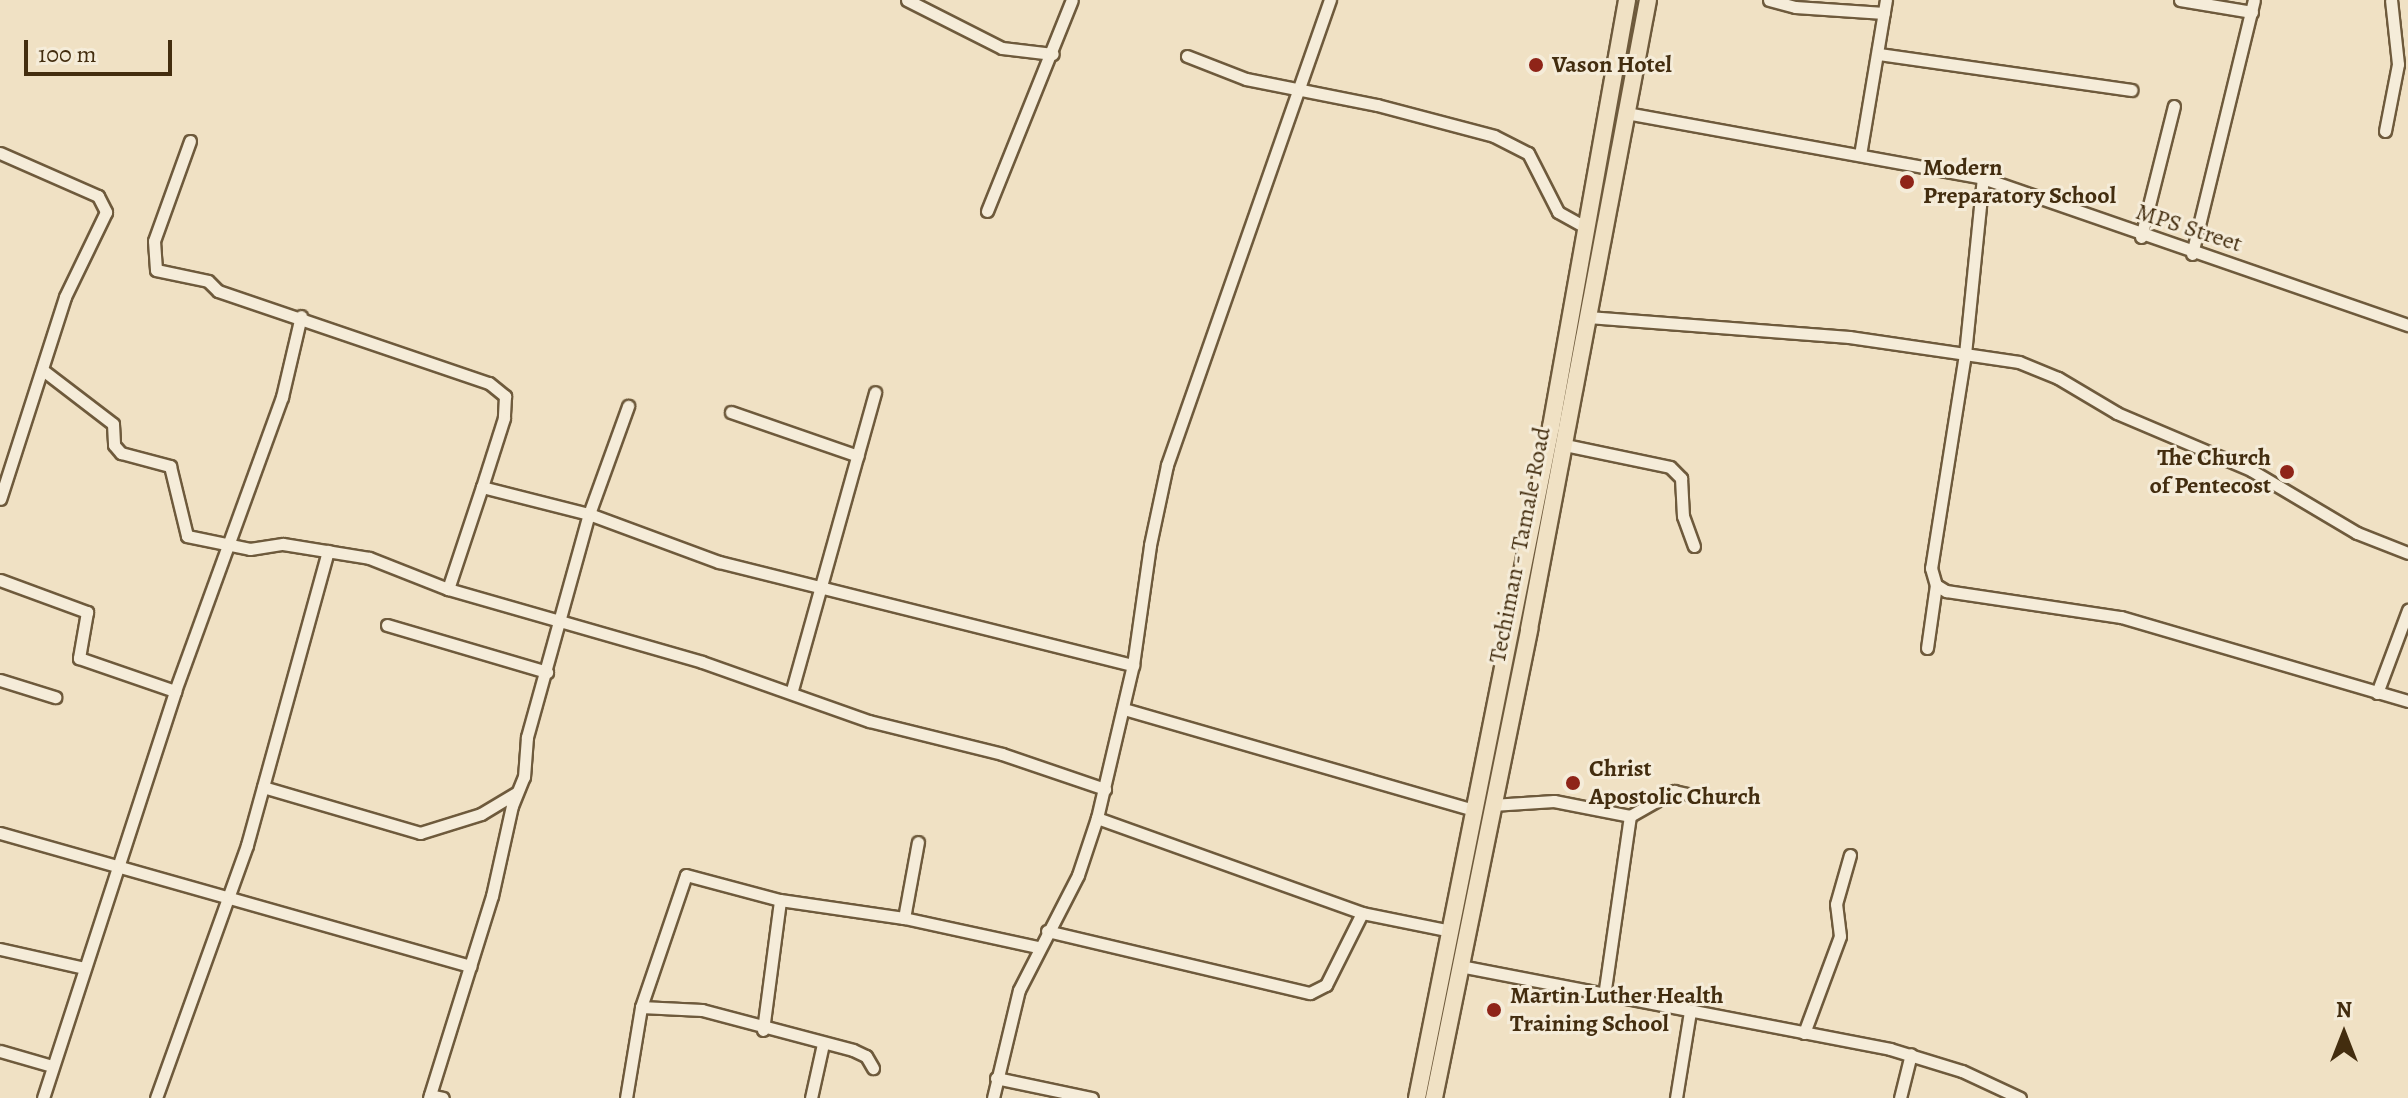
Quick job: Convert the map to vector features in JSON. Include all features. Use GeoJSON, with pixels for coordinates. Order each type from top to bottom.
{"type":"FeatureCollection","features":[{"type":"Feature","properties":{"kind":"highway","name":"Techiman - Tamale Road"},"geometry":{"type":"LineString","coordinates":[[1417,1098],[1587,228],[1627,0]]}},
{"type":"Feature","properties":{"kind":"highway","name":"Techiman - Tamale Road"},"geometry":{"type":"LineString","coordinates":[[1434,1098],[1565,445],[1648,0]]}},
{"type":"Feature","properties":{"kind":"street"},"geometry":{"type":"LineString","coordinates":[[907,0],[1002,48],[1053,54]]}},
{"type":"Feature","properties":{"kind":"street"},"geometry":{"type":"LineString","coordinates":[[987,211],[1053,54],[1072,0]]}},
{"type":"Feature","properties":{"kind":"street"},"geometry":{"type":"LineString","coordinates":[[993,1098],[1019,990],[1037,947],[1078,875],[1105,789],[1133,665],[1167,465],[1302,88],[1330,0]]}},
{"type":"Feature","properties":{"kind":"street"},"geometry":{"type":"LineString","coordinates":[[1769,0],[1795,7],[1884,13]]}},
{"type":"Feature","properties":{"kind":"street"},"geometry":{"type":"LineString","coordinates":[[1860,155],[1886,0]]}},
{"type":"Feature","properties":{"kind":"street"},"geometry":{"type":"LineString","coordinates":[[2180,0],[2253,6],[2192,254]]}},
{"type":"Feature","properties":{"kind":"street"},"geometry":{"type":"LineString","coordinates":[[2385,131],[2398,64],[2391,0]]}},
{"type":"Feature","properties":{"kind":"street"},"geometry":{"type":"LineString","coordinates":[[1879,54],[2131,90]]}},
{"type":"Feature","properties":{"kind":"street"},"geometry":{"type":"LineString","coordinates":[[1187,56],[1209,68],[1494,136],[1528,153],[1558,212],[1587,228]]}},
{"type":"Feature","properties":{"kind":"street"},"geometry":{"type":"LineString","coordinates":[[2141,237],[2174,106]]}},
{"type":"Feature","properties":{"kind":"street","name":"MPS Street"},"geometry":{"type":"LineString","coordinates":[[1626,113],[1983,178],[2141,237],[2408,325]]}},
{"type":"Feature","properties":{"kind":"street"},"geometry":{"type":"LineString","coordinates":[[190,141],[154,241],[156,270],[208,281],[218,291],[301,316],[489,383],[505,396],[504,418],[448,589]]}},
{"type":"Feature","properties":{"kind":"street"},"geometry":{"type":"LineString","coordinates":[[0,153],[105,201],[106,216],[65,297],[44,371],[0,499]]}},
{"type":"Feature","properties":{"kind":"street"},"geometry":{"type":"LineString","coordinates":[[1927,648],[1936,585],[1931,568],[1965,354],[1983,178]]}},
{"type":"Feature","properties":{"kind":"street"},"geometry":{"type":"LineString","coordinates":[[43,1098],[175,691],[282,397],[301,316]]}},
{"type":"Feature","properties":{"kind":"street"},"geometry":{"type":"LineString","coordinates":[[1588,317],[1849,337],[2019,362],[2058,378],[2117,413],[2251,470],[2357,533],[2408,553]]}},
{"type":"Feature","properties":{"kind":"street"},"geometry":{"type":"LineString","coordinates":[[44,371],[113,424],[114,445],[121,453],[170,466],[187,536],[250,549],[283,544],[369,558],[448,589],[792,690],[869,721],[1002,754],[1105,789]]}},
{"type":"Feature","properties":{"kind":"street"},"geometry":{"type":"LineString","coordinates":[[792,690],[875,392]]}},
{"type":"Feature","properties":{"kind":"street"},"geometry":{"type":"LineString","coordinates":[[443,1098],[429,1097],[471,966],[589,514],[628,406]]}},
{"type":"Feature","properties":{"kind":"street"},"geometry":{"type":"LineString","coordinates":[[731,412],[858,456]]}},
{"type":"Feature","properties":{"kind":"street"},"geometry":{"type":"LineString","coordinates":[[1565,445],[1670,467],[1681,478],[1683,516],[1694,546]]}},
{"type":"Feature","properties":{"kind":"street"},"geometry":{"type":"LineString","coordinates":[[482,487],[589,514],[719,562],[1133,665]]}},
{"type":"Feature","properties":{"kind":"street"},"geometry":{"type":"LineString","coordinates":[[156,1098],[263,787],[328,551]]}},
{"type":"Feature","properties":{"kind":"street"},"geometry":{"type":"LineString","coordinates":[[0,580],[87,612],[79,658],[175,691]]}},
{"type":"Feature","properties":{"kind":"street"},"geometry":{"type":"LineString","coordinates":[[1936,585],[1946,591],[2121,617],[2408,701]]}},
{"type":"Feature","properties":{"kind":"street"},"geometry":{"type":"LineString","coordinates":[[2377,693],[2408,610]]}},
{"type":"Feature","properties":{"kind":"street"},"geometry":{"type":"LineString","coordinates":[[387,625],[547,672]]}},
{"type":"Feature","properties":{"kind":"street"},"geometry":{"type":"LineString","coordinates":[[0,680],[55,697]]}},
{"type":"Feature","properties":{"kind":"street"},"geometry":{"type":"LineString","coordinates":[[1124,709],[1474,810]]}},
{"type":"Feature","properties":{"kind":"street"},"geometry":{"type":"LineString","coordinates":[[263,787],[420,833],[481,814],[516,793]]}},
{"type":"Feature","properties":{"kind":"street"},"geometry":{"type":"LineString","coordinates":[[1492,805],[1554,801],[1630,816],[1674,791],[1695,796]]}},
{"type":"Feature","properties":{"kind":"street"},"geometry":{"type":"LineString","coordinates":[[1604,996],[1630,816]]}},
{"type":"Feature","properties":{"kind":"street"},"geometry":{"type":"LineString","coordinates":[[1097,818],[1362,913],[1451,931]]}},
{"type":"Feature","properties":{"kind":"street"},"geometry":{"type":"LineString","coordinates":[[0,833],[118,869],[471,966]]}},
{"type":"Feature","properties":{"kind":"street"},"geometry":{"type":"LineString","coordinates":[[904,918],[918,842]]}},
{"type":"Feature","properties":{"kind":"street"},"geometry":{"type":"LineString","coordinates":[[1804,1033],[1840,936],[1836,904],[1850,855]]}},
{"type":"Feature","properties":{"kind":"street"},"geometry":{"type":"LineString","coordinates":[[626,1098],[641,1007],[686,875],[780,900],[904,918],[1037,947]]}},
{"type":"Feature","properties":{"kind":"street"},"geometry":{"type":"LineString","coordinates":[[763,1030],[780,900]]}},
{"type":"Feature","properties":{"kind":"street"},"geometry":{"type":"LineString","coordinates":[[1047,931],[1310,993],[1326,985],[1362,913]]}},
{"type":"Feature","properties":{"kind":"street"},"geometry":{"type":"LineString","coordinates":[[0,949],[84,968]]}},
{"type":"Feature","properties":{"kind":"street"},"geometry":{"type":"LineString","coordinates":[[1460,966],[1911,1054],[2020,1098]]}},
{"type":"Feature","properties":{"kind":"street"},"geometry":{"type":"LineString","coordinates":[[641,1007],[702,1010],[763,1030],[866,1056],[873,1068]]}},
{"type":"Feature","properties":{"kind":"street"},"geometry":{"type":"LineString","coordinates":[[1676,1098],[1690,1012]]}},
{"type":"Feature","properties":{"kind":"street"},"geometry":{"type":"LineString","coordinates":[[811,1098],[823,1044]]}},
{"type":"Feature","properties":{"kind":"street"},"geometry":{"type":"LineString","coordinates":[[0,1051],[52,1066]]}},
{"type":"Feature","properties":{"kind":"street"},"geometry":{"type":"LineString","coordinates":[[1900,1098],[1911,1054]]}},
{"type":"Feature","properties":{"kind":"street"},"geometry":{"type":"LineString","coordinates":[[996,1078],[1092,1098]]}},
{"type":"Feature","properties":{"kind":"place","name":"Vason Hotel"},"geometry":{"type":"Point","coordinates":[1536,65]}},
{"type":"Feature","properties":{"kind":"place","name":"Modern Preparatory School"},"geometry":{"type":"Point","coordinates":[1907,182]}},
{"type":"Feature","properties":{"kind":"place","name":"The Church of Pentecost"},"geometry":{"type":"Point","coordinates":[2287,472]}},
{"type":"Feature","properties":{"kind":"place","name":"Christ Apostolic Church"},"geometry":{"type":"Point","coordinates":[1573,783]}},
{"type":"Feature","properties":{"kind":"place","name":"Martin Luther Health Training School"},"geometry":{"type":"Point","coordinates":[1494,1010]}}]}
